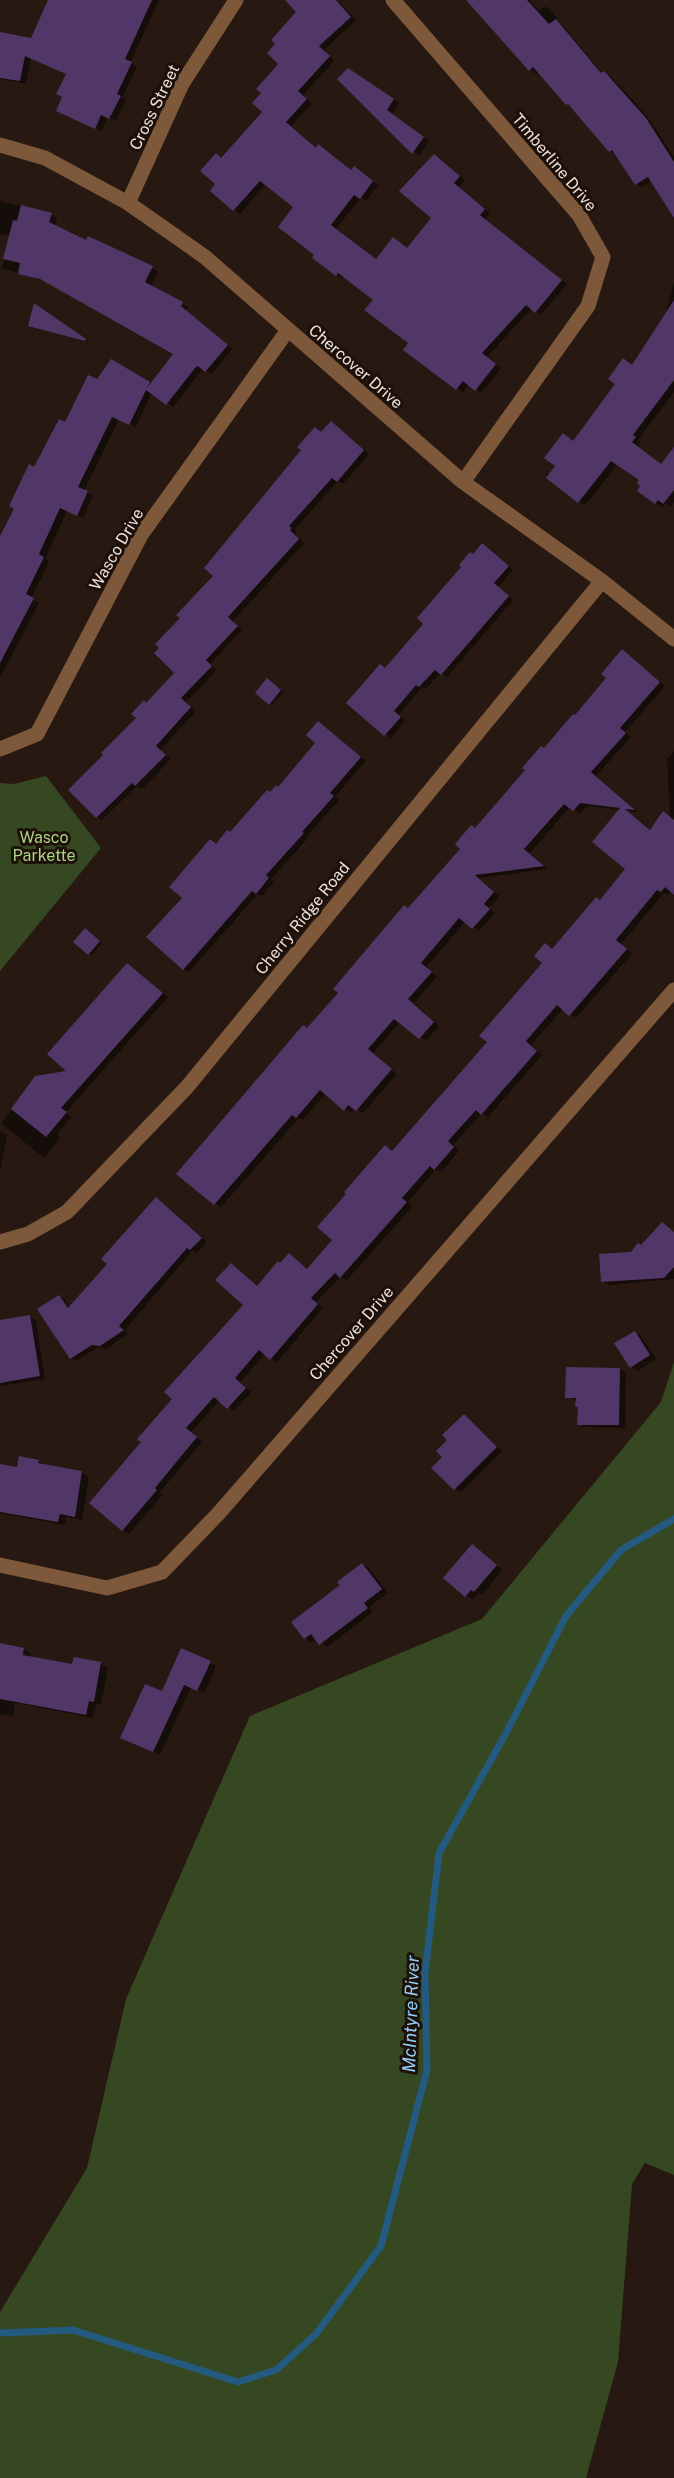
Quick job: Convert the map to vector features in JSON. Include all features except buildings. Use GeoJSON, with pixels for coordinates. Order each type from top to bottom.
{"type":"FeatureCollection","features":[{"type":"Feature","properties":{"kind":"street","name":"Cross Street"},"geometry":{"type":"LineString","coordinates":[[128,203],[182,84],[236,0]]}},
{"type":"Feature","properties":{"kind":"street","name":"Timberline Drive"},"geometry":{"type":"LineString","coordinates":[[393,0],[579,215],[603,257],[588,306],[463,483]]}},
{"type":"Feature","properties":{"kind":"street","name":"Chercover Drive"},"geometry":{"type":"LineString","coordinates":[[0,145],[45,159],[128,203],[206,257],[463,483],[602,581],[674,639]]}},
{"type":"Feature","properties":{"kind":"street","name":"Wasco Drive"},"geometry":{"type":"LineString","coordinates":[[0,749],[37,734],[141,535],[288,330]]}},
{"type":"Feature","properties":{"kind":"street","name":"Cherry Ridge Road"},"geometry":{"type":"LineString","coordinates":[[0,1242],[28,1234],[67,1212],[187,1087],[602,581]]}},
{"type":"Feature","properties":{"kind":"street","name":"Chercover Drive"},"geometry":{"type":"LineString","coordinates":[[0,1565],[107,1588],[162,1572],[218,1514],[674,990]]}},
{"type":"Feature","properties":{"kind":"green space","name":"Wasco Parkette"},"geometry":{"type":"Polygon","coordinates":[[[46,776],[101,848],[0,971],[0,783],[14,784],[46,776]]]}},
{"type":"Feature","properties":{"kind":"green space"},"geometry":{"type":"Polygon","coordinates":[[[674,1362],[674,2175],[645,2163],[632,2184],[618,2362],[586,2478],[0,2478],[0,2312],[87,2168],[126,1999],[250,1716],[482,1619],[661,1402],[674,1362]]]}},
{"type":"Feature","properties":{"kind":"waterway","name":"McIntyre River"},"geometry":{"type":"LineString","coordinates":[[0,2333],[73,2330],[238,2382],[276,2370],[316,2334],[381,2246],[427,2070],[425,1973],[439,1853],[505,1735],[566,1616],[621,1550],[674,1519]]}}]}
